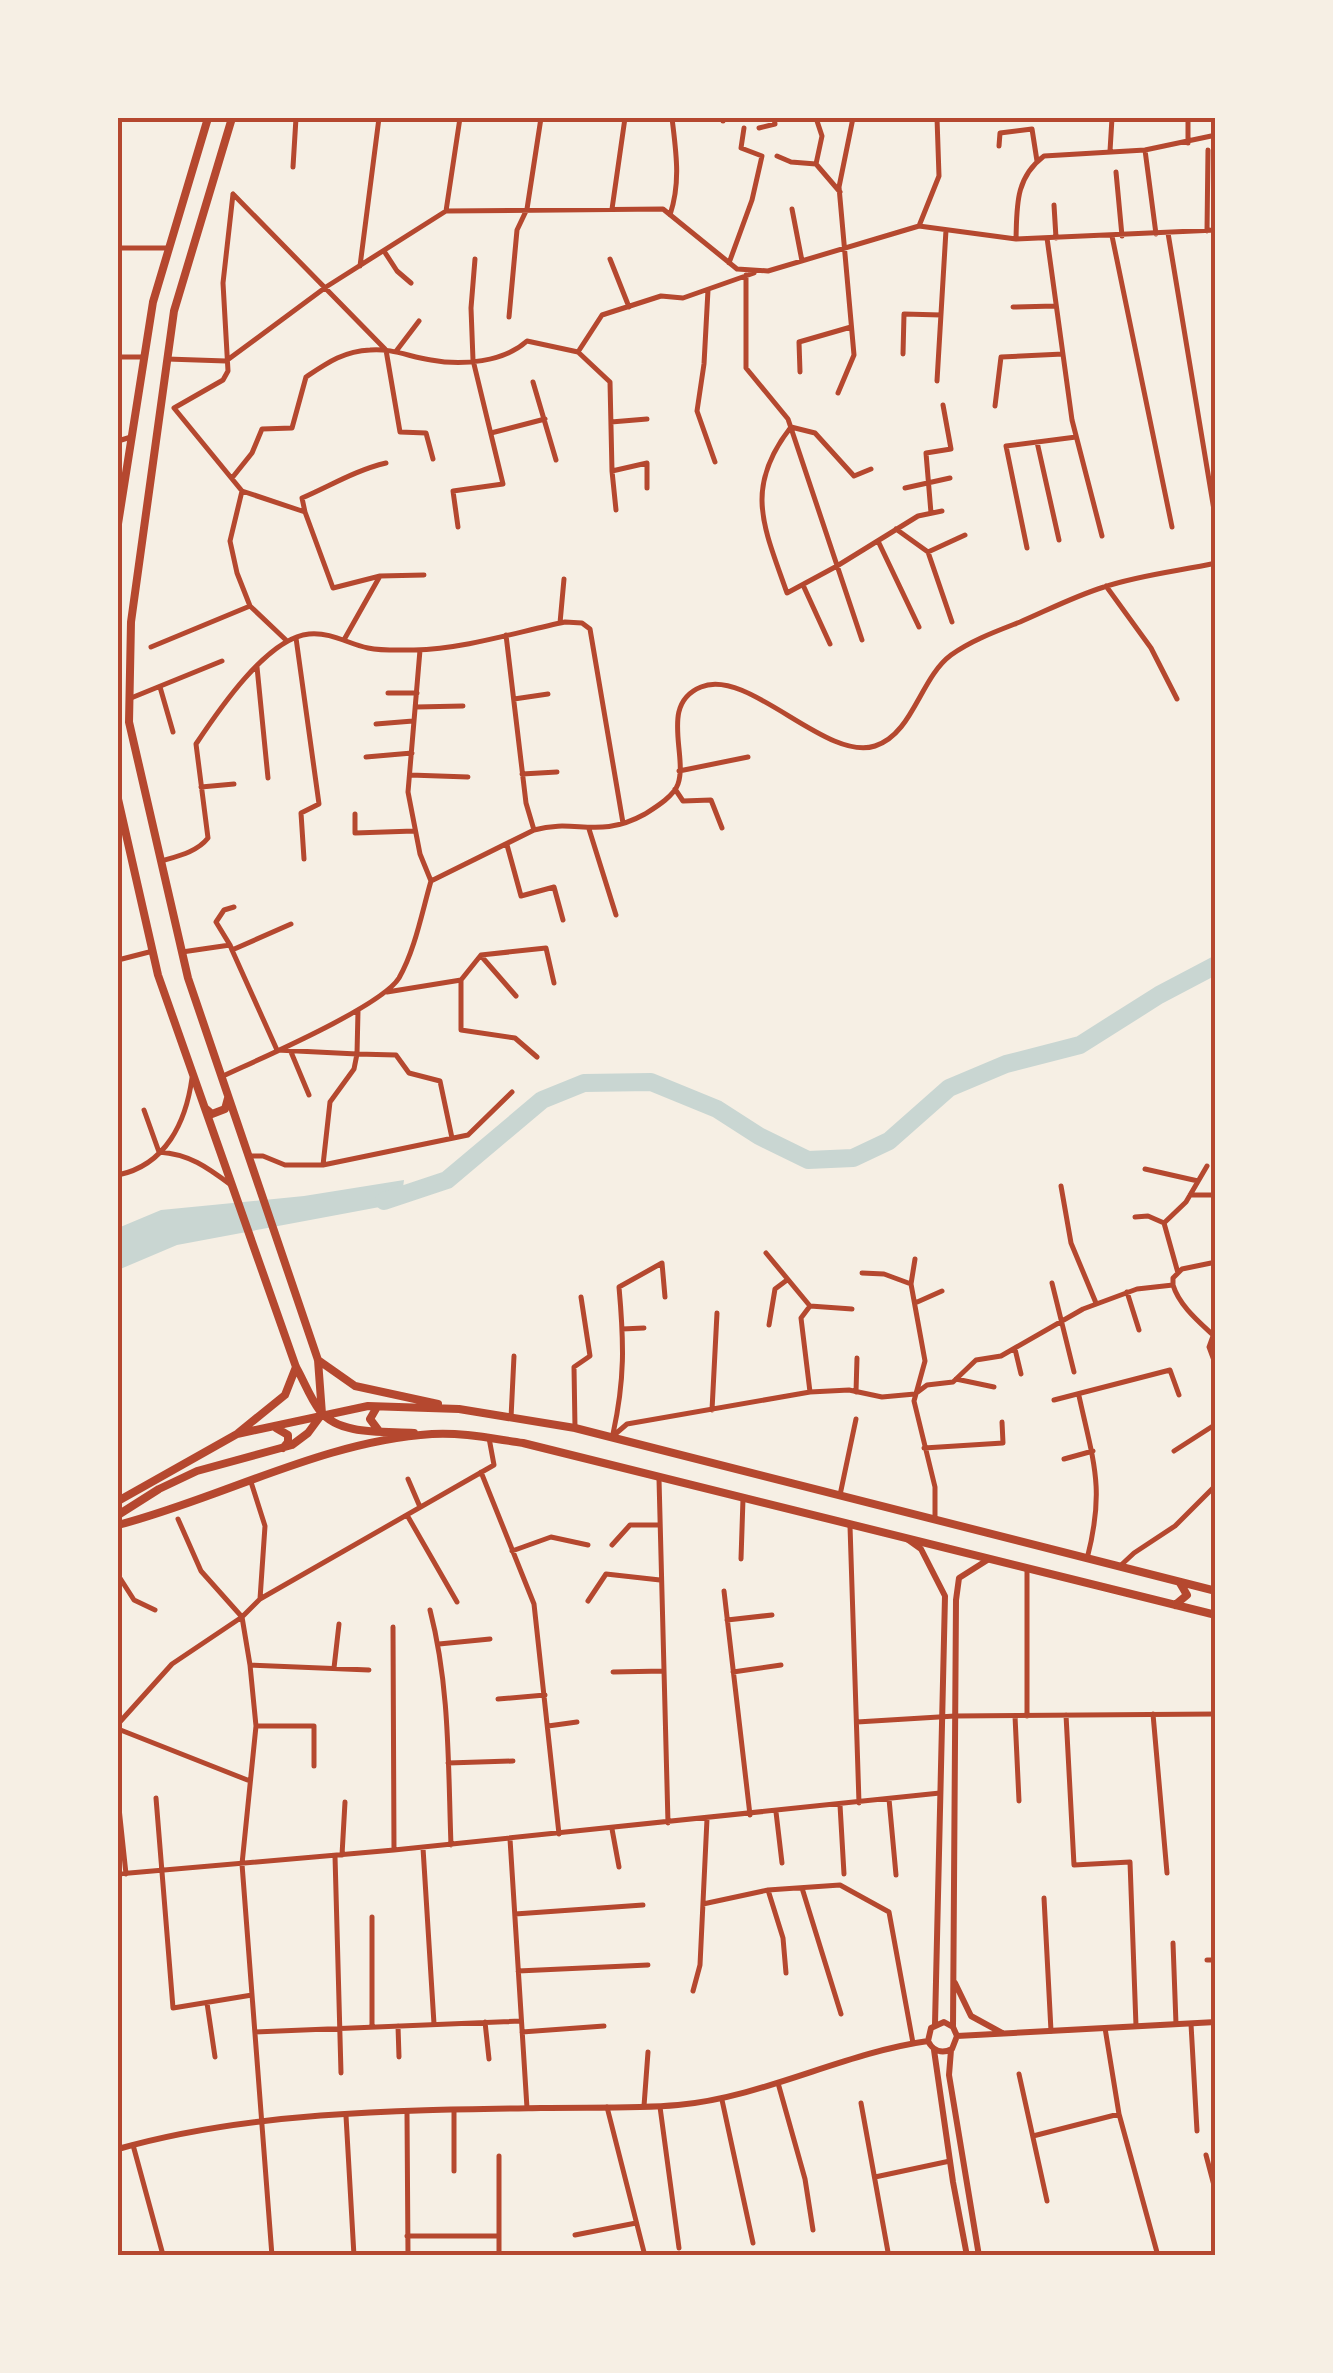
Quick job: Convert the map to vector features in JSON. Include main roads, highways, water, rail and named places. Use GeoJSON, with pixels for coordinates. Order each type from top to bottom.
{"type":"FeatureCollection","features":[{"type":"Feature","properties":{"kind":"main road"},"geometry":{"type":"LineString","coordinates":[[118,524],[153,302],[208,118]]}},
{"type":"Feature","properties":{"kind":"main road"},"geometry":{"type":"LineString","coordinates":[[118,1515],[197,1471],[283,1448],[308,1433],[322,1414],[318,1360],[182,952],[128,700],[132,619],[174,312],[232,118]]}},
{"type":"Feature","properties":{"kind":"main road"},"geometry":{"type":"LineString","coordinates":[[118,618],[132,619]]}},
{"type":"Feature","properties":{"kind":"main road"},"geometry":{"type":"LineString","coordinates":[[118,798],[153,951],[192,1076],[296,1367],[322,1414],[341,1426],[524,1443],[1216,1615]]}},
{"type":"Feature","properties":{"kind":"main road"},"geometry":{"type":"LineString","coordinates":[[202,1104],[212,1114],[220,1114],[225,1110],[228,1095]]}},
{"type":"Feature","properties":{"kind":"main road"},"geometry":{"type":"LineString","coordinates":[[318,1360],[355,1386],[458,1410],[575,1428],[1216,1591]]}},
{"type":"Feature","properties":{"kind":"main road"},"geometry":{"type":"LineString","coordinates":[[118,1500],[237,1434],[286,1396],[296,1367]]}},
{"type":"Feature","properties":{"kind":"main road"},"geometry":{"type":"LineString","coordinates":[[237,1434],[276,1428],[322,1414],[381,1406],[458,1410]]}},
{"type":"Feature","properties":{"kind":"main road"},"geometry":{"type":"LineString","coordinates":[[378,1431],[370,1418],[373,1410],[381,1406]]}},
{"type":"Feature","properties":{"kind":"main road"},"geometry":{"type":"LineString","coordinates":[[276,1428],[288,1435],[283,1448]]}},
{"type":"Feature","properties":{"kind":"main road"},"geometry":{"type":"LineString","coordinates":[[118,1524],[358,1447],[434,1434]]}},
{"type":"Feature","properties":{"kind":"main road"},"geometry":{"type":"LineString","coordinates":[[906,1539],[921,1549],[945,1596],[935,2024]]}},
{"type":"Feature","properties":{"kind":"main road"},"geometry":{"type":"LineString","coordinates":[[978,2255],[949,2076],[957,2036],[953,2027],[956,1600],[959,1578],[990,1558]]}},
{"type":"Feature","properties":{"kind":"main road"},"geometry":{"type":"LineString","coordinates":[[1175,1605],[1187,1595],[1180,1582]]}},
{"type":"Feature","properties":{"kind":"main road"},"geometry":{"type":"LineString","coordinates":[[953,1964],[954,1981],[971,2016],[1004,2033]]}},
{"type":"Feature","properties":{"kind":"main road"},"geometry":{"type":"LineString","coordinates":[[953,2027],[944,2022],[935,2024],[928,2032],[928,2041],[934,2049],[967,2256]]}},
{"type":"Feature","properties":{"kind":"main road"},"geometry":{"type":"LineString","coordinates":[[957,2036],[1216,2022]]}},
{"type":"Feature","properties":{"kind":"main road"},"geometry":{"type":"LineString","coordinates":[[118,2149],[187,2131],[262,2120],[660,2106],[722,2100],[928,2041]]}},
{"type":"Feature","properties":{"kind":"main road"},"geometry":{"type":"LineString","coordinates":[[934,2049],[952,2049]]}},
{"type":"Feature","properties":{"kind":"waterway"},"geometry":{"type":"LineString","coordinates":[[384,1201],[447,1180],[542,1100],[584,1083],[651,1082],[717,1109],[759,1136],[808,1160],[853,1158],[889,1141],[949,1088],[1006,1064],[1080,1045],[1159,995],[1216,965]]}}]}
